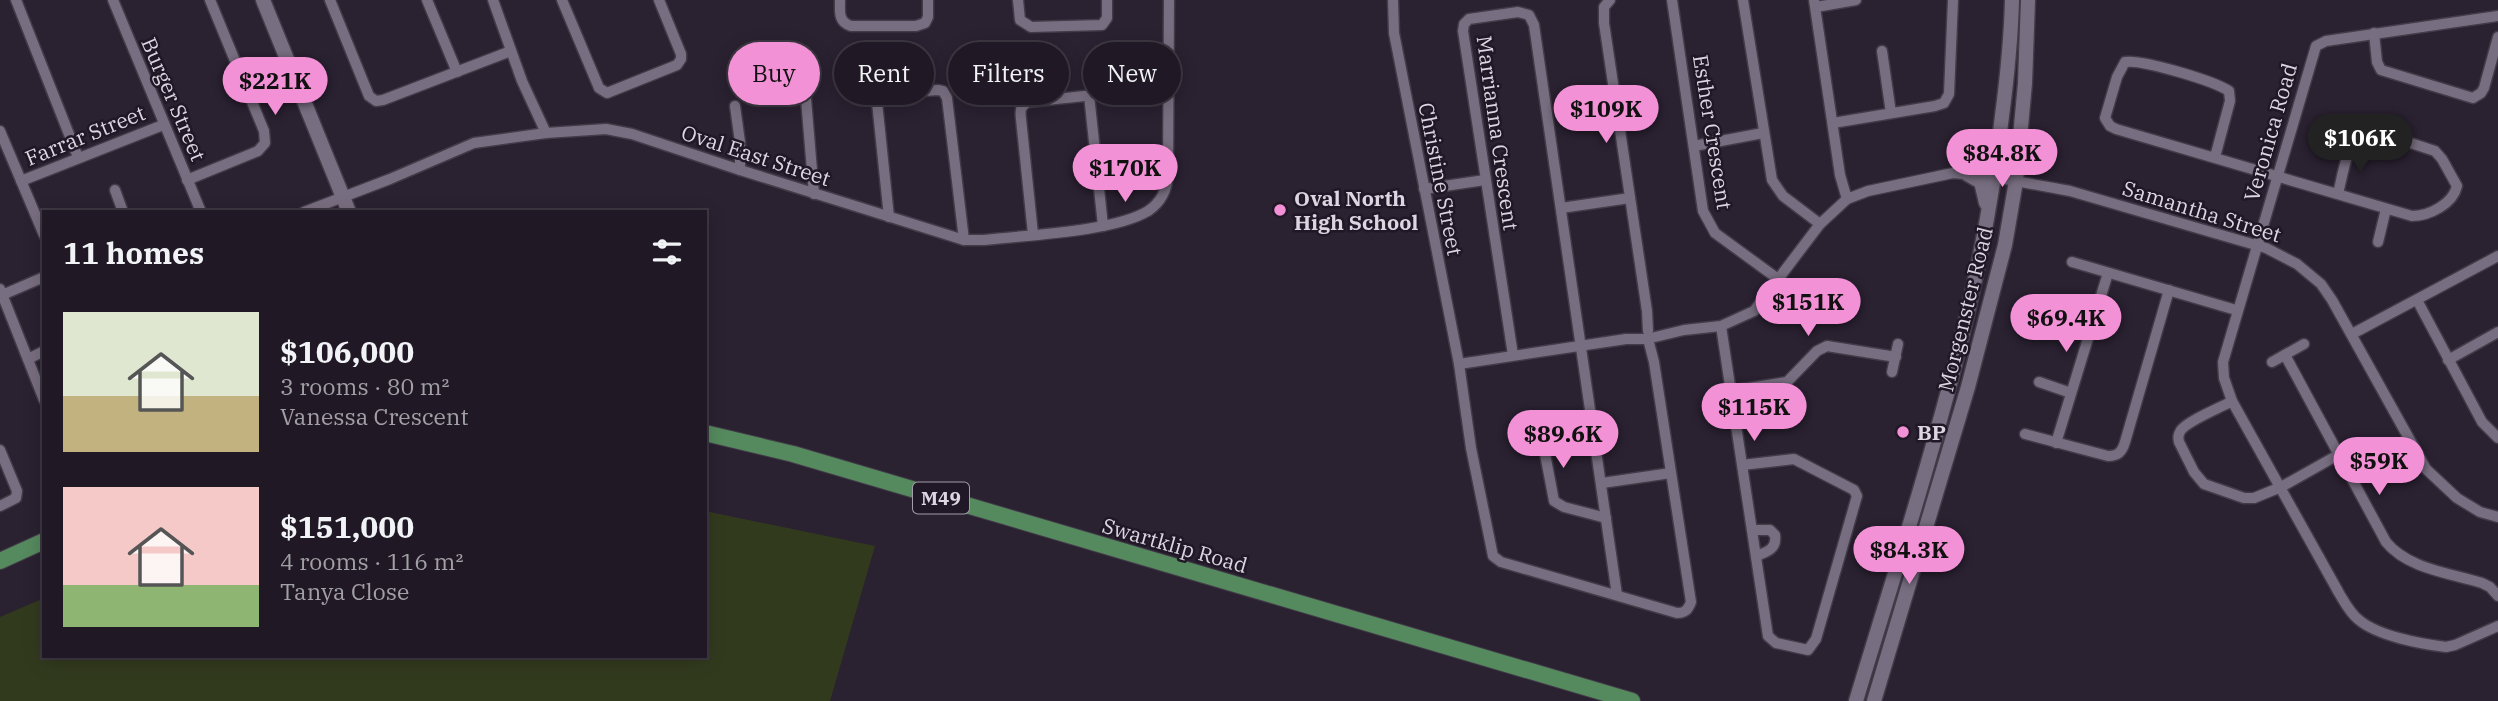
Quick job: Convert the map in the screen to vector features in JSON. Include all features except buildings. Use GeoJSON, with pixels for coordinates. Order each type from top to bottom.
{"type":"FeatureCollection","features":[{"type":"Feature","properties":{"kind":"main road"},"geometry":{"type":"LineString","coordinates":[[262,0],[348,210]]}},
{"type":"Feature","properties":{"kind":"main road","name":"Morgenster Road"},"geometry":{"type":"LineString","coordinates":[[1856,701],[1966,324],[1994,177],[2006,85],[2012,0]]}},
{"type":"Feature","properties":{"kind":"main road","name":"Morgenster Road"},"geometry":{"type":"LineString","coordinates":[[1874,701],[1985,326],[2005,245],[2016,181],[2025,83],[2028,0]]}},
{"type":"Feature","properties":{"kind":"main road"},"geometry":{"type":"LineString","coordinates":[[1967,174],[1981,183],[1985,192],[1985,235]]}},
{"type":"Feature","properties":{"kind":"main road","name":"Swartklip Road"},"geometry":{"type":"LineString","coordinates":[[707,433],[793,454],[1632,701]]}},
{"type":"Feature","properties":{"kind":"main road"},"geometry":{"type":"LineString","coordinates":[[0,561],[42,542]]}},
{"type":"Feature","properties":{"kind":"street"},"geometry":{"type":"LineString","coordinates":[[16,0],[78,157]]}},
{"type":"Feature","properties":{"kind":"street","name":"Burger Street"},"geometry":{"type":"LineString","coordinates":[[113,0],[200,210]]}},
{"type":"Feature","properties":{"kind":"street"},"geometry":{"type":"LineString","coordinates":[[187,180],[258,151],[265,143],[264,131],[210,0]]}},
{"type":"Feature","properties":{"kind":"street"},"geometry":{"type":"LineString","coordinates":[[330,0],[373,100],[383,100],[511,51]]}},
{"type":"Feature","properties":{"kind":"street"},"geometry":{"type":"LineString","coordinates":[[427,0],[457,72]]}},
{"type":"Feature","properties":{"kind":"street"},"geometry":{"type":"LineString","coordinates":[[493,0],[511,51],[546,133]]}},
{"type":"Feature","properties":{"kind":"street"},"geometry":{"type":"LineString","coordinates":[[562,0],[598,88],[607,93],[679,63],[681,54],[659,0]]}},
{"type":"Feature","properties":{"kind":"street"},"geometry":{"type":"LineString","coordinates":[[840,0],[840,17],[845,24],[916,26],[925,23],[928,17],[928,0]]}},
{"type":"Feature","properties":{"kind":"street"},"geometry":{"type":"LineString","coordinates":[[1018,0],[1020,20],[1031,27],[1102,25],[1107,18],[1107,0]]}},
{"type":"Feature","properties":{"kind":"street"},"geometry":{"type":"LineString","coordinates":[[1168,0],[1168,42]]}},
{"type":"Feature","properties":{"kind":"street","name":"Christine Street"},"geometry":{"type":"LineString","coordinates":[[1393,0],[1394,33],[1459,364],[1471,448],[1493,556],[1501,562],[1617,595]]}},
{"type":"Feature","properties":{"kind":"street"},"geometry":{"type":"LineString","coordinates":[[1610,0],[1603,13],[1690,605],[1685,612],[1677,613],[1617,595]]}},
{"type":"Feature","properties":{"kind":"street","name":"Esther Crescent"},"geometry":{"type":"LineString","coordinates":[[1672,0],[1703,211],[1709,224],[1722,238],[1778,279]]}},
{"type":"Feature","properties":{"kind":"street"},"geometry":{"type":"LineString","coordinates":[[1743,0],[1763,133],[1774,186],[1820,224]]}},
{"type":"Feature","properties":{"kind":"street"},"geometry":{"type":"LineString","coordinates":[[1459,364],[1721,326],[1754,311],[1820,224],[1847,199],[1815,4],[1856,0]]}},
{"type":"Feature","properties":{"kind":"street"},"geometry":{"type":"LineString","coordinates":[[1833,123],[1939,106],[1947,99],[1950,87],[1953,0]]}},
{"type":"Feature","properties":{"kind":"street","name":"Marrianna Crescent"},"geometry":{"type":"LineString","coordinates":[[1513,355],[1463,27],[1471,18],[1525,13],[1534,25],[1617,595]]}},
{"type":"Feature","properties":{"kind":"street","name":"Veronica Road"},"geometry":{"type":"LineString","coordinates":[[2498,16],[2374,33],[2326,41],[2316,46],[2236,310],[2223,362],[2224,379],[2232,401],[2355,617],[2370,628],[2384,633],[2446,647],[2498,626]]}},
{"type":"Feature","properties":{"kind":"street"},"geometry":{"type":"LineString","coordinates":[[2374,33],[2377,62],[2381,70],[2473,98],[2484,88],[2498,37]]}},
{"type":"Feature","properties":{"kind":"street"},"geometry":{"type":"LineString","coordinates":[[1882,51],[1891,113]]}},
{"type":"Feature","properties":{"kind":"street"},"geometry":{"type":"LineString","coordinates":[[2215,157],[2230,101],[2229,92],[2199,79],[2139,62],[2126,62],[2117,77],[2105,118],[2107,123],[2116,129],[2412,216],[2421,216],[2444,204],[2454,196],[2457,189],[2456,183],[2435,151],[2370,129],[2361,129],[2353,139],[2338,194]]}},
{"type":"Feature","properties":{"kind":"street"},"geometry":{"type":"LineString","coordinates":[[889,217],[877,102],[885,94],[943,91],[947,98],[964,240]]}},
{"type":"Feature","properties":{"kind":"street"},"geometry":{"type":"LineString","coordinates":[[1033,234],[1021,109],[1028,102],[1083,96]]}},
{"type":"Feature","properties":{"kind":"street"},"geometry":{"type":"LineString","coordinates":[[807,105],[814,194]]}},
{"type":"Feature","properties":{"kind":"street"},"geometry":{"type":"LineString","coordinates":[[1090,105],[1103,226]]}},
{"type":"Feature","properties":{"kind":"street","name":"Oval East Street"},"geometry":{"type":"LineString","coordinates":[[309,210],[474,143],[546,133],[612,129],[964,240],[1103,226],[1136,217],[1153,208],[1164,194],[1168,180],[1169,105]]}},
{"type":"Feature","properties":{"kind":"street"},"geometry":{"type":"LineString","coordinates":[[736,106],[740,170]]}},
{"type":"Feature","properties":{"kind":"street","name":"Farrar Street"},"geometry":{"type":"LineString","coordinates":[[21,181],[163,125]]}},
{"type":"Feature","properties":{"kind":"street"},"geometry":{"type":"LineString","coordinates":[[0,131],[42,230]]}},
{"type":"Feature","properties":{"kind":"street"},"geometry":{"type":"LineString","coordinates":[[1694,146],[1763,133]]}},
{"type":"Feature","properties":{"kind":"street","name":"Samantha Street"},"geometry":{"type":"LineString","coordinates":[[1847,199],[1868,191],[1938,176],[1967,174],[1994,177],[2070,191],[2257,246],[2287,258],[2314,277],[2332,300],[2426,469],[2457,498],[2480,512],[2498,517]]}},
{"type":"Feature","properties":{"kind":"street"},"geometry":{"type":"LineString","coordinates":[[1424,189],[1485,180]]}},
{"type":"Feature","properties":{"kind":"street"},"geometry":{"type":"LineString","coordinates":[[115,190],[122,210]]}},
{"type":"Feature","properties":{"kind":"street"},"geometry":{"type":"LineString","coordinates":[[1562,208],[1630,198]]}},
{"type":"Feature","properties":{"kind":"street"},"geometry":{"type":"LineString","coordinates":[[2378,242],[2386,209]]}},
{"type":"Feature","properties":{"kind":"street"},"geometry":{"type":"LineString","coordinates":[[2352,334],[2498,256]]}},
{"type":"Feature","properties":{"kind":"street"},"geometry":{"type":"LineString","coordinates":[[2072,262],[2236,310]]}},
{"type":"Feature","properties":{"kind":"street"},"geometry":{"type":"LineString","coordinates":[[2056,443],[2108,274]]}},
{"type":"Feature","properties":{"kind":"street"},"geometry":{"type":"LineString","coordinates":[[42,278],[1,293],[42,395]]}},
{"type":"Feature","properties":{"kind":"street"},"geometry":{"type":"LineString","coordinates":[[2025,434],[2108,456],[2119,453],[2125,442],[2169,290]]}},
{"type":"Feature","properties":{"kind":"street"},"geometry":{"type":"LineString","coordinates":[[2417,300],[2482,422],[2497,435]]}},
{"type":"Feature","properties":{"kind":"street"},"geometry":{"type":"LineString","coordinates":[[2058,314],[2092,324]]}},
{"type":"Feature","properties":{"kind":"street"},"geometry":{"type":"LineString","coordinates":[[1721,326],[1730,391],[1768,636],[1776,643],[1808,650],[1816,639],[1857,496],[1854,490],[1794,459],[1742,465]]}},
{"type":"Feature","properties":{"kind":"street"},"geometry":{"type":"LineString","coordinates":[[2448,360],[2498,332]]}},
{"type":"Feature","properties":{"kind":"street"},"geometry":{"type":"LineString","coordinates":[[1892,372],[1898,344]]}},
{"type":"Feature","properties":{"kind":"street"},"geometry":{"type":"LineString","coordinates":[[2273,362],[2304,344]]}},
{"type":"Feature","properties":{"kind":"street"},"geometry":{"type":"LineString","coordinates":[[1730,391],[1787,382],[1822,347],[1832,346],[1896,357]]}},
{"type":"Feature","properties":{"kind":"street"},"geometry":{"type":"LineString","coordinates":[[28,359],[42,352]]}},
{"type":"Feature","properties":{"kind":"street"},"geometry":{"type":"LineString","coordinates":[[2285,355],[2338,456],[2394,552],[2413,563],[2482,583],[2498,596]]}},
{"type":"Feature","properties":{"kind":"street"},"geometry":{"type":"LineString","coordinates":[[2039,382],[2071,393]]}},
{"type":"Feature","properties":{"kind":"street"},"geometry":{"type":"LineString","coordinates":[[2232,401],[2180,432],[2179,442],[2204,484],[2234,496],[2254,498],[2281,487],[2338,456]]}},
{"type":"Feature","properties":{"kind":"street"},"geometry":{"type":"LineString","coordinates":[[1591,419],[1552,425],[1544,431],[1542,438],[1554,501],[1564,507],[1606,519]]}},
{"type":"Feature","properties":{"kind":"street"},"geometry":{"type":"LineString","coordinates":[[0,506],[16,498],[17,491],[1,454]]}},
{"type":"Feature","properties":{"kind":"street"},"geometry":{"type":"LineString","coordinates":[[1602,483],[1671,473]]}},
{"type":"Feature","properties":{"kind":"street"},"geometry":{"type":"LineString","coordinates":[[1752,530],[1770,530],[1775,535],[1776,543],[1772,549],[1756,556]]}},
{"type":"Feature","properties":{"kind":"green space"},"geometry":{"type":"Polygon","coordinates":[[[707,511],[875,546],[830,701],[0,701],[0,617],[42,599],[42,658],[707,658],[707,511]]]}},
{"type":"Feature","properties":{"kind":"place","name":"Oval North High School"},"geometry":{"type":"Point","coordinates":[1280,210]}},
{"type":"Feature","properties":{"kind":"place","name":"BP"},"geometry":{"type":"Point","coordinates":[1903,432]}}]}
